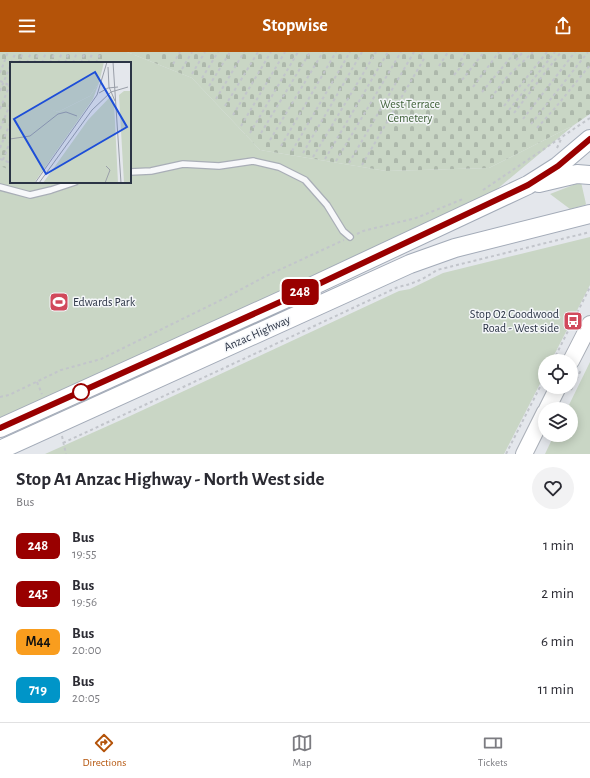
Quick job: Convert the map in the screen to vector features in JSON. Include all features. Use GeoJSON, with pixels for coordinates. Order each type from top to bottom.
{"type":"FeatureCollection","features":[{"type":"Feature","properties":{"kind":"main road"},"geometry":{"type":"LineString","coordinates":[[528,185],[558,166],[590,139]]}},
{"type":"Feature","properties":{"kind":"main road"},"geometry":{"type":"LineString","coordinates":[[528,185],[577,174],[590,176]]}},
{"type":"Feature","properties":{"kind":"main road","name":"Anzac Highway"},"geometry":{"type":"LineString","coordinates":[[0,428],[289,298],[528,185]]}},
{"type":"Feature","properties":{"kind":"main road","name":"Anzac Highway"},"geometry":{"type":"LineString","coordinates":[[0,450],[410,264],[468,245],[590,214]]}},
{"type":"Feature","properties":{"kind":"main road"},"geometry":{"type":"LineString","coordinates":[[578,360],[590,324]]}},
{"type":"Feature","properties":{"kind":"main road"},"geometry":{"type":"LineString","coordinates":[[554,402],[561,394]]}},
{"type":"Feature","properties":{"kind":"main road"},"geometry":{"type":"LineString","coordinates":[[524,454],[538,426]]}},
{"type":"Feature","properties":{"kind":"lane"},"geometry":{"type":"LineString","coordinates":[[131,172],[150,171],[183,164],[219,166],[254,161],[279,167],[306,180],[327,205],[343,231],[350,237]]}},
{"type":"Feature","properties":{"kind":"lane"},"geometry":{"type":"LineString","coordinates":[[0,187],[30,195],[72,183]]}},
{"type":"Feature","properties":{"kind":"path"},"geometry":{"type":"LineString","coordinates":[[0,73],[8,52]]}},
{"type":"Feature","properties":{"kind":"path"},"geometry":{"type":"LineString","coordinates":[[11,62],[16,52]]}},
{"type":"Feature","properties":{"kind":"path"},"geometry":{"type":"LineString","coordinates":[[18,62],[23,52]]}},
{"type":"Feature","properties":{"kind":"path"},"geometry":{"type":"LineString","coordinates":[[27,62],[32,52]]}},
{"type":"Feature","properties":{"kind":"path"},"geometry":{"type":"LineString","coordinates":[[34,62],[39,52]]}},
{"type":"Feature","properties":{"kind":"path"},"geometry":{"type":"LineString","coordinates":[[42,62],[46,52]]}},
{"type":"Feature","properties":{"kind":"path"},"geometry":{"type":"LineString","coordinates":[[50,62],[54,52]]}},
{"type":"Feature","properties":{"kind":"path"},"geometry":{"type":"LineString","coordinates":[[58,62],[62,52]]}},
{"type":"Feature","properties":{"kind":"path"},"geometry":{"type":"LineString","coordinates":[[65,62],[69,52]]}},
{"type":"Feature","properties":{"kind":"path"},"geometry":{"type":"LineString","coordinates":[[73,62],[77,52]]}},
{"type":"Feature","properties":{"kind":"path"},"geometry":{"type":"LineString","coordinates":[[81,62],[85,52]]}},
{"type":"Feature","properties":{"kind":"path"},"geometry":{"type":"LineString","coordinates":[[88,62],[93,52]]}},
{"type":"Feature","properties":{"kind":"path"},"geometry":{"type":"LineString","coordinates":[[96,62],[101,52]]}},
{"type":"Feature","properties":{"kind":"path"},"geometry":{"type":"LineString","coordinates":[[173,64],[180,52]]}},
{"type":"Feature","properties":{"kind":"path"},"geometry":{"type":"LineString","coordinates":[[182,68],[192,52]]}},
{"type":"Feature","properties":{"kind":"path"},"geometry":{"type":"LineString","coordinates":[[192,74],[205,52]]}},
{"type":"Feature","properties":{"kind":"path"},"geometry":{"type":"LineString","coordinates":[[202,78],[218,52]]}},
{"type":"Feature","properties":{"kind":"path"},"geometry":{"type":"LineString","coordinates":[[209,86],[230,52]]}},
{"type":"Feature","properties":{"kind":"path"},"geometry":{"type":"LineString","coordinates":[[216,99],[244,52]]}},
{"type":"Feature","properties":{"kind":"path"},"geometry":{"type":"LineString","coordinates":[[225,106],[258,52]]}},
{"type":"Feature","properties":{"kind":"path"},"geometry":{"type":"LineString","coordinates":[[234,116],[271,52]]}},
{"type":"Feature","properties":{"kind":"path"},"geometry":{"type":"LineString","coordinates":[[241,126],[285,52]]}},
{"type":"Feature","properties":{"kind":"path"},"geometry":{"type":"LineString","coordinates":[[250,133],[298,52]]}},
{"type":"Feature","properties":{"kind":"path"},"geometry":{"type":"LineString","coordinates":[[260,133],[310,52]]}},
{"type":"Feature","properties":{"kind":"path"},"geometry":{"type":"LineString","coordinates":[[270,140],[323,52]]}},
{"type":"Feature","properties":{"kind":"path"},"geometry":{"type":"LineString","coordinates":[[281,146],[336,52]]}},
{"type":"Feature","properties":{"kind":"path"},"geometry":{"type":"LineString","coordinates":[[292,151],[350,52]]}},
{"type":"Feature","properties":{"kind":"path"},"geometry":{"type":"LineString","coordinates":[[302,153],[362,52]]}},
{"type":"Feature","properties":{"kind":"path"},"geometry":{"type":"LineString","coordinates":[[313,157],[376,52]]}},
{"type":"Feature","properties":{"kind":"path"},"geometry":{"type":"LineString","coordinates":[[325,159],[388,52]]}},
{"type":"Feature","properties":{"kind":"path"},"geometry":{"type":"LineString","coordinates":[[336,161],[401,52]]}},
{"type":"Feature","properties":{"kind":"path"},"geometry":{"type":"LineString","coordinates":[[349,163],[414,52]]}},
{"type":"Feature","properties":{"kind":"path"},"geometry":{"type":"LineString","coordinates":[[439,66],[448,52]]}},
{"type":"Feature","properties":{"kind":"path"},"geometry":{"type":"LineString","coordinates":[[454,75],[463,64],[461,60],[466,52]]}},
{"type":"Feature","properties":{"kind":"path"},"geometry":{"type":"LineString","coordinates":[[462,80],[484,52]]}},
{"type":"Feature","properties":{"kind":"path"},"geometry":{"type":"LineString","coordinates":[[473,87],[499,52]]}},
{"type":"Feature","properties":{"kind":"path"},"geometry":{"type":"LineString","coordinates":[[482,92],[516,52]]}},
{"type":"Feature","properties":{"kind":"path"},"geometry":{"type":"LineString","coordinates":[[516,60],[523,52]]}},
{"type":"Feature","properties":{"kind":"path"},"geometry":{"type":"LineString","coordinates":[[491,98],[506,78],[533,52]]}},
{"type":"Feature","properties":{"kind":"path"},"geometry":{"type":"LineString","coordinates":[[504,106],[547,52]]}},
{"type":"Feature","properties":{"kind":"path"},"geometry":{"type":"LineString","coordinates":[[509,110],[555,52]]}},
{"type":"Feature","properties":{"kind":"path"},"geometry":{"type":"LineString","coordinates":[[514,113],[561,52]]}},
{"type":"Feature","properties":{"kind":"path"},"geometry":{"type":"LineString","coordinates":[[523,119],[575,52]]}},
{"type":"Feature","properties":{"kind":"path"},"geometry":{"type":"LineString","coordinates":[[531,124],[588,53],[584,52]]}},
{"type":"Feature","properties":{"kind":"path"},"geometry":{"type":"LineString","coordinates":[[362,165],[425,57]]}},
{"type":"Feature","properties":{"kind":"path"},"geometry":{"type":"LineString","coordinates":[[536,128],[556,107],[590,65]]}},
{"type":"Feature","properties":{"kind":"path"},"geometry":{"type":"LineString","coordinates":[[0,91],[10,66]]}},
{"type":"Feature","properties":{"kind":"path"},"geometry":{"type":"LineString","coordinates":[[0,81],[10,85],[0,110]]}},
{"type":"Feature","properties":{"kind":"path"},"geometry":{"type":"LineString","coordinates":[[0,129],[10,104]]}},
{"type":"Feature","properties":{"kind":"path"},"geometry":{"type":"LineString","coordinates":[[478,193],[590,118]]}},
{"type":"Feature","properties":{"kind":"path"},"geometry":{"type":"LineString","coordinates":[[0,148],[10,123]]}},
{"type":"Feature","properties":{"kind":"path"},"geometry":{"type":"LineString","coordinates":[[10,141],[1,160],[10,163]]}},
{"type":"Feature","properties":{"kind":"path"},"geometry":{"type":"LineString","coordinates":[[0,397],[9,395],[62,370],[101,359],[219,301],[266,276],[363,231],[416,218],[464,198]]}},
{"type":"Feature","properties":{"kind":"path"},"geometry":{"type":"LineString","coordinates":[[63,443],[398,287],[411,285],[424,279],[437,270],[590,232]]}},
{"type":"Feature","properties":{"kind":"path"},"geometry":{"type":"LineString","coordinates":[[556,354],[590,286]]}},
{"type":"Feature","properties":{"kind":"path"},"geometry":{"type":"LineString","coordinates":[[37,382],[44,398]]}},
{"type":"Feature","properties":{"kind":"path"},"geometry":{"type":"LineString","coordinates":[[506,454],[538,391]]}},
{"type":"Feature","properties":{"kind":"path"},"geometry":{"type":"LineString","coordinates":[[62,437],[66,454]]}},
{"type":"Feature","properties":{"kind":"green space"},"geometry":{"type":"Polygon","coordinates":[[[0,52],[127,52],[192,78],[260,150],[386,171],[489,168],[574,125],[490,195],[0,422],[0,52]]]}},
{"type":"Feature","properties":{"kind":"green space"},"geometry":{"type":"Polygon","coordinates":[[[0,52],[109,52],[105,62],[10,62],[10,170],[0,166],[0,52]]]}},
{"type":"Feature","properties":{"kind":"green space","name":"West Terrace Cemetery"},"geometry":{"type":"Polygon","coordinates":[[[127,52],[590,52],[590,114],[574,125],[489,168],[386,171],[260,150],[192,78],[127,52]]]}},
{"type":"Feature","properties":{"kind":"green space"},"geometry":{"type":"Polygon","coordinates":[[[581,182],[585,205],[570,209],[550,194],[581,182]]]}},
{"type":"Feature","properties":{"kind":"green space"},"geometry":{"type":"Polygon","coordinates":[[[590,237],[590,285],[555,354],[538,354],[538,388],[504,454],[45,454],[399,291],[410,289],[443,273],[590,237]]]}},
{"type":"Feature","properties":{"kind":"green space"},"geometry":{"type":"Polygon","coordinates":[[[590,362],[590,454],[545,454],[551,442],[578,442],[578,402],[570,402],[574,394],[578,394],[578,387],[590,362]]]}},
{"type":"Feature","properties":{"kind":"bus line","name":"248"},"geometry":{"type":"LineString","coordinates":[[0,428],[289,298],[528,185],[558,166],[590,139]]}},
{"type":"Feature","properties":{"kind":"place","name":"Edwards Park"},"geometry":{"type":"Point","coordinates":[59,302]}},
{"type":"Feature","properties":{"kind":"place","name":"Stop O2 Goodwood Road - West side"},"geometry":{"type":"Point","coordinates":[573,321]}}]}
